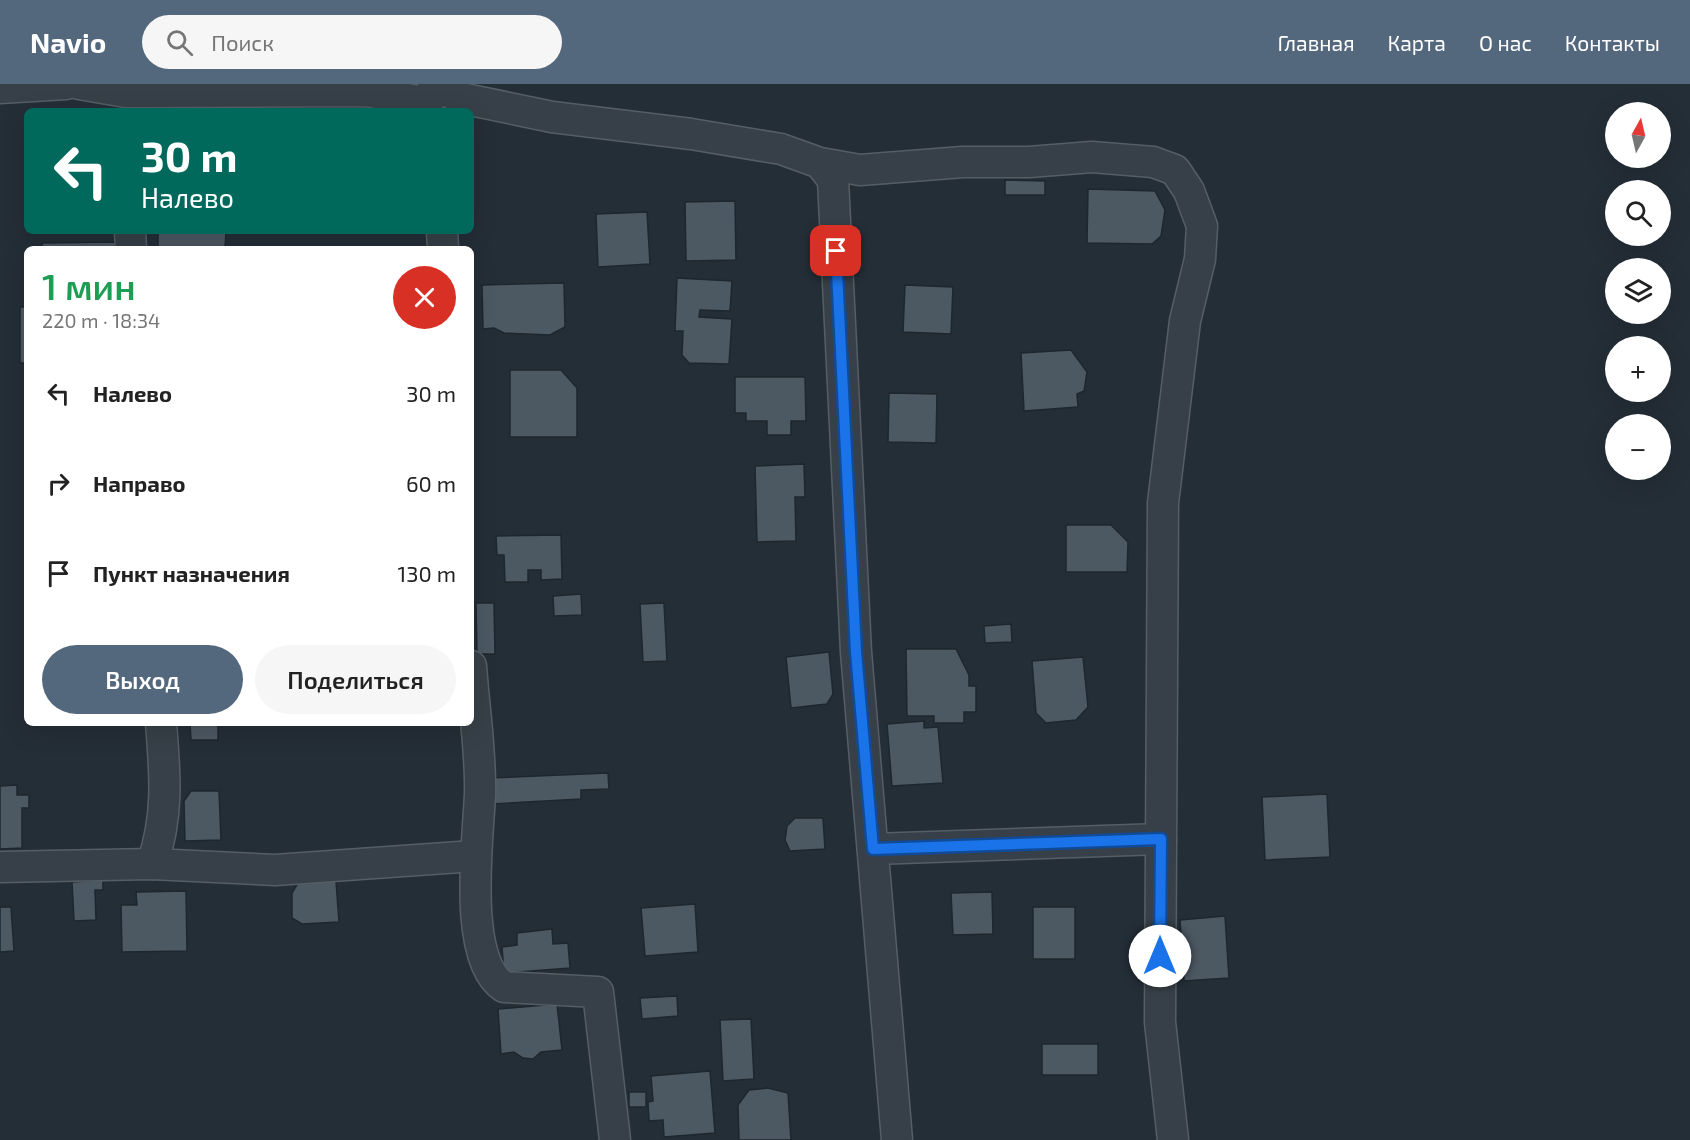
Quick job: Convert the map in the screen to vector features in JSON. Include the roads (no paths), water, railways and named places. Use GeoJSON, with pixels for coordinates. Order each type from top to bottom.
{"type":"FeatureCollection","features":[{"type":"Feature","properties":{"kind":"street"},"geometry":{"type":"LineString","coordinates":[[0,88],[66,84]]}},
{"type":"Feature","properties":{"kind":"street"},"geometry":{"type":"LineString","coordinates":[[79,84],[126,102],[367,91],[461,98],[552,117],[691,134],[781,149],[820,163],[860,170],[963,162],[1029,162],[1092,158],[1153,162],[1175,170],[1189,191],[1202,226],[1200,259],[1185,321],[1162,503],[1160,1022],[1173,1140]]}},
{"type":"Feature","properties":{"kind":"street"},"geometry":{"type":"LineString","coordinates":[[820,163],[832,180],[856,652],[897,1140]]}},
{"type":"Feature","properties":{"kind":"street"},"geometry":{"type":"LineString","coordinates":[[474,708],[480,793],[474,856],[480,948],[486,969],[493,980],[504,987],[526,990],[598,992],[615,1140]]}},
{"type":"Feature","properties":{"kind":"street"},"geometry":{"type":"LineString","coordinates":[[152,864],[162,838],[166,792],[160,726]]}},
{"type":"Feature","properties":{"kind":"street"},"geometry":{"type":"LineString","coordinates":[[873,849],[1161,839]]}},
{"type":"Feature","properties":{"kind":"street"},"geometry":{"type":"LineString","coordinates":[[0,867],[152,864],[275,870],[474,856]]}}]}
